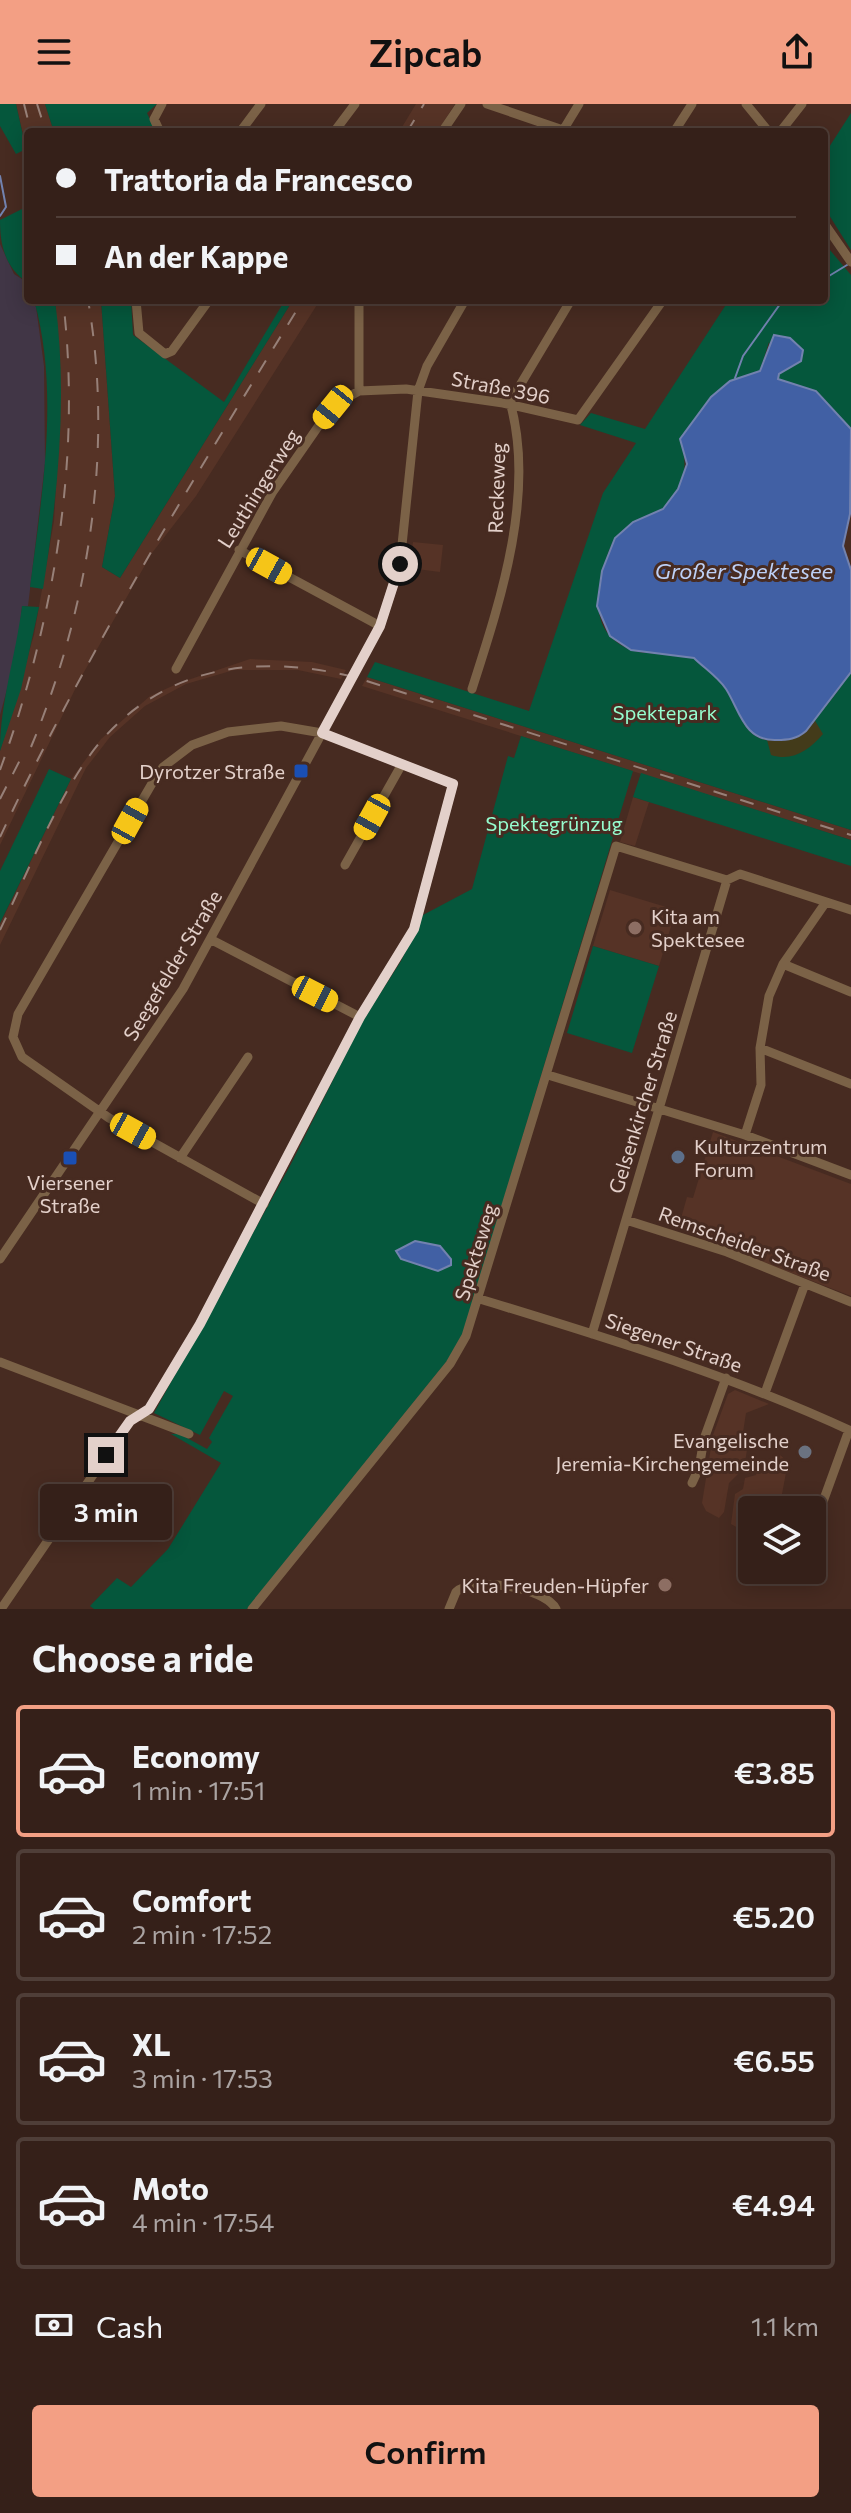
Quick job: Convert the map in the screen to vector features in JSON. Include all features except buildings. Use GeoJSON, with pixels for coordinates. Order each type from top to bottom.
{"type":"FeatureCollection","features":[{"type":"Feature","properties":{"kind":"street"},"geometry":{"type":"LineString","coordinates":[[158,128],[154,119],[162,104]]}},
{"type":"Feature","properties":{"kind":"street"},"geometry":{"type":"LineString","coordinates":[[243,128],[261,104]]}},
{"type":"Feature","properties":{"kind":"street"},"geometry":{"type":"LineString","coordinates":[[337,128],[355,104]]}},
{"type":"Feature","properties":{"kind":"street"},"geometry":{"type":"LineString","coordinates":[[445,128],[461,104]]}},
{"type":"Feature","properties":{"kind":"street"},"geometry":{"type":"LineString","coordinates":[[487,104],[555,128]]}},
{"type":"Feature","properties":{"kind":"street"},"geometry":{"type":"LineString","coordinates":[[565,128],[579,104]]}},
{"type":"Feature","properties":{"kind":"street"},"geometry":{"type":"LineString","coordinates":[[677,128],[692,104]]}},
{"type":"Feature","properties":{"kind":"street"},"geometry":{"type":"LineString","coordinates":[[746,104],[766,128]]}},
{"type":"Feature","properties":{"kind":"street"},"geometry":{"type":"LineString","coordinates":[[783,128],[802,104]]}},
{"type":"Feature","properties":{"kind":"street"},"geometry":{"type":"LineString","coordinates":[[828,231],[851,262]]}},
{"type":"Feature","properties":{"kind":"street"},"geometry":{"type":"LineString","coordinates":[[136,304],[139,333],[165,354],[172,351],[206,304]]}},
{"type":"Feature","properties":{"kind":"street"},"geometry":{"type":"LineString","coordinates":[[359,304],[359,391],[418,391]]}},
{"type":"Feature","properties":{"kind":"street","name":"Seegefelder Straße"},"geometry":{"type":"LineString","coordinates":[[0,1259],[183,989],[380,626],[400,564],[418,391],[427,366],[463,304]]}},
{"type":"Feature","properties":{"kind":"street"},"geometry":{"type":"LineString","coordinates":[[510,405],[569,304]]}},
{"type":"Feature","properties":{"kind":"street","name":"Straße 396"},"geometry":{"type":"LineString","coordinates":[[418,391],[510,405],[578,420],[660,304]]}},
{"type":"Feature","properties":{"kind":"street","name":"Leuthingerweg"},"geometry":{"type":"LineString","coordinates":[[176,669],[239,550],[322,421],[341,401],[359,391]]}},
{"type":"Feature","properties":{"kind":"street","name":"Reckeweg"},"geometry":{"type":"LineString","coordinates":[[472,689],[504,588],[513,537],[517,450],[515,419],[510,405]]}},
{"type":"Feature","properties":{"kind":"street"},"geometry":{"type":"LineString","coordinates":[[239,550],[380,626]]}},
{"type":"Feature","properties":{"kind":"street"},"geometry":{"type":"LineString","coordinates":[[1,1609],[130,1421],[149,1409],[195,1333],[264,1204],[360,1017],[419,918],[453,784],[322,733],[281,726],[209,738],[163,767],[18,1014],[13,1037],[22,1057],[102,1112],[264,1204]]}},
{"type":"Feature","properties":{"kind":"street"},"geometry":{"type":"LineString","coordinates":[[345,865],[402,764]]}},
{"type":"Feature","properties":{"kind":"street","name":"Spekteweg"},"geometry":{"type":"LineString","coordinates":[[252,1609],[450,1364],[466,1336],[480,1299],[616,846],[727,880]]}},
{"type":"Feature","properties":{"kind":"street"},"geometry":{"type":"LineString","coordinates":[[727,880],[740,874],[851,910]]}},
{"type":"Feature","properties":{"kind":"street","name":"Gelsenkircher Straße"},"geometry":{"type":"LineString","coordinates":[[592,1334],[727,880]]}},
{"type":"Feature","properties":{"kind":"street"},"geometry":{"type":"LineString","coordinates":[[745,1135],[761,1085],[760,1048],[769,996],[783,964],[826,902]]}},
{"type":"Feature","properties":{"kind":"street"},"geometry":{"type":"LineString","coordinates":[[210,939],[360,1017]]}},
{"type":"Feature","properties":{"kind":"street"},"geometry":{"type":"LineString","coordinates":[[783,964],[851,992]]}},
{"type":"Feature","properties":{"kind":"street"},"geometry":{"type":"LineString","coordinates":[[760,1048],[851,1084]]}},
{"type":"Feature","properties":{"kind":"street"},"geometry":{"type":"LineString","coordinates":[[180,1158],[248,1057]]}},
{"type":"Feature","properties":{"kind":"street"},"geometry":{"type":"LineString","coordinates":[[548,1075],[745,1135],[851,1175]]}},
{"type":"Feature","properties":{"kind":"street","name":"Remscheider Straße"},"geometry":{"type":"LineString","coordinates":[[626,1220],[727,1252],[851,1302]]}},
{"type":"Feature","properties":{"kind":"street"},"geometry":{"type":"LineString","coordinates":[[765,1393],[805,1284]]}},
{"type":"Feature","properties":{"kind":"street","name":"Siegener Straße"},"geometry":{"type":"LineString","coordinates":[[480,1299],[726,1378],[850,1431]]}},
{"type":"Feature","properties":{"kind":"street"},"geometry":{"type":"LineString","coordinates":[[0,1362],[189,1434]]}},
{"type":"Feature","properties":{"kind":"street"},"geometry":{"type":"LineString","coordinates":[[692,1483],[726,1378]]}},
{"type":"Feature","properties":{"kind":"street"},"geometry":{"type":"LineString","coordinates":[[826,1496],[850,1431]]}},
{"type":"Feature","properties":{"kind":"street"},"geometry":{"type":"LineString","coordinates":[[449,1609],[456,1592],[474,1583],[538,1593],[548,1598],[556,1609]]}},
{"type":"Feature","properties":{"kind":"shaded area"},"geometry":{"type":"Polygon","coordinates":[[[16,104],[45,104],[53,128],[24,128],[24,139],[16,104]]]}},
{"type":"Feature","properties":{"kind":"shaded area"},"geometry":{"type":"Polygon","coordinates":[[[416,104],[455,104],[440,128],[401,128],[416,104]]]}},
{"type":"Feature","properties":{"kind":"shaded area"},"geometry":{"type":"Polygon","coordinates":[[[0,244],[14,274],[24,280],[24,304],[35,304],[36,307],[44,366],[45,463],[28,606],[22,606],[17,652],[0,715],[0,244]]]}},
{"type":"Feature","properties":{"kind":"shaded area"},"geometry":{"type":"Polygon","coordinates":[[[55,304],[101,304],[115,496],[102,567],[120,578],[291,304],[317,304],[196,496],[152,553],[80,679],[0,845],[0,751],[34,635],[54,521],[60,417],[55,304]]]}},
{"type":"Feature","properties":{"kind":"shaded area"},"geometry":{"type":"Polygon","coordinates":[[[413,542],[443,545],[440,572],[409,568],[413,542]]]}},
{"type":"Feature","properties":{"kind":"shaded area"},"geometry":{"type":"Polygon","coordinates":[[[250,659],[312,662],[346,670],[341,679],[298,670],[234,670],[186,684],[145,706],[110,737],[86,768],[0,945],[0,924],[71,779],[101,739],[150,696],[250,659]]]}},
{"type":"Feature","properties":{"kind":"shaded area"},"geometry":{"type":"Polygon","coordinates":[[[367,677],[851,830],[851,840],[362,686],[367,677]]]}},
{"type":"Feature","properties":{"kind":"shaded area"},"geometry":{"type":"Polygon","coordinates":[[[633,797],[649,802],[635,846],[620,842],[633,797]]]}},
{"type":"Feature","properties":{"kind":"shaded area","name":"Kita am Spektesee"},"geometry":{"type":"Polygon","coordinates":[[[610,890],[676,910],[659,966],[593,946],[610,890]]]}},
{"type":"Feature","properties":{"kind":"shaded area"},"geometry":{"type":"Polygon","coordinates":[[[713,1132],[851,1184],[851,1296],[678,1229],[687,1197],[693,1198],[713,1132]]]}},
{"type":"Feature","properties":{"kind":"shaded area"},"geometry":{"type":"Polygon","coordinates":[[[735,1390],[769,1404],[746,1413],[742,1439],[748,1444],[744,1468],[729,1483],[724,1512],[719,1518],[706,1511],[702,1503],[713,1435],[728,1394],[735,1390]]]}},
{"type":"Feature","properties":{"kind":"shaded area"},"geometry":{"type":"Polygon","coordinates":[[[780,1455],[788,1462],[782,1496],[738,1496],[738,1528],[731,1524],[735,1494],[743,1489],[745,1478],[756,1475],[757,1464],[780,1455]]]}},
{"type":"Feature","properties":{"kind":"green space"},"geometry":{"type":"Polygon","coordinates":[[[0,104],[16,104],[24,150],[16,154],[0,126],[0,104]]]}},
{"type":"Feature","properties":{"kind":"green space"},"geometry":{"type":"Polygon","coordinates":[[[45,104],[157,104],[147,113],[154,128],[53,128],[45,104]]]}},
{"type":"Feature","properties":{"kind":"green space"},"geometry":{"type":"Polygon","coordinates":[[[851,113],[851,250],[828,213],[828,149],[851,113]]]}},
{"type":"Feature","properties":{"kind":"green space"},"geometry":{"type":"Polygon","coordinates":[[[24,208],[24,280],[5,255],[0,220],[24,208]]]}},
{"type":"Feature","properties":{"kind":"green space","name":"Spektepark"},"geometry":{"type":"Polygon","coordinates":[[[828,248],[851,275],[851,429],[816,391],[778,380],[769,342],[760,371],[742,377],[723,390],[680,439],[684,459],[683,479],[674,498],[657,513],[627,527],[613,542],[601,578],[598,607],[605,630],[620,645],[644,653],[687,655],[699,662],[726,689],[750,732],[765,740],[778,741],[803,729],[825,707],[851,672],[851,830],[367,677],[375,662],[529,711],[603,493],[636,443],[580,425],[591,413],[645,429],[726,304],[828,304],[828,248]]]}},
{"type":"Feature","properties":{"kind":"green space"},"geometry":{"type":"Polygon","coordinates":[[[35,304],[55,304],[61,372],[60,445],[43,589],[30,587],[46,443],[46,371],[35,304]]]}},
{"type":"Feature","properties":{"kind":"green space"},"geometry":{"type":"Polygon","coordinates":[[[101,304],[131,304],[133,335],[224,402],[283,304],[291,304],[120,578],[102,567],[115,496],[101,304]]]}},
{"type":"Feature","properties":{"kind":"green space"},"geometry":{"type":"Polygon","coordinates":[[[22,606],[39,607],[21,689],[0,751],[3,715],[22,606]]]}},
{"type":"Feature","properties":{"kind":"green space","name":"Spektegrünzug"},"geometry":{"type":"Polygon","coordinates":[[[521,736],[633,771],[463,1334],[447,1361],[247,1609],[94,1609],[90,1606],[117,1578],[131,1587],[168,1549],[221,1463],[171,1434],[180,1434],[207,1449],[212,1442],[209,1438],[233,1396],[224,1391],[200,1435],[154,1413],[291,1164],[362,1022],[401,961],[423,915],[472,889],[508,756],[514,758],[521,736]]]}},
{"type":"Feature","properties":{"kind":"green space"},"geometry":{"type":"Polygon","coordinates":[[[49,769],[71,779],[0,923],[0,871],[49,769]]]}},
{"type":"Feature","properties":{"kind":"green space"},"geometry":{"type":"Polygon","coordinates":[[[641,773],[851,840],[851,866],[633,797],[641,773]]]}},
{"type":"Feature","properties":{"kind":"green space"},"geometry":{"type":"Polygon","coordinates":[[[593,946],[659,966],[632,1053],[567,1033],[593,946]]]}},
{"type":"Feature","properties":{"kind":"sand"},"geometry":{"type":"Polygon","coordinates":[[[814,719],[823,734],[812,745],[793,756],[771,755],[767,740],[794,736],[814,719]]]}},
{"type":"Feature","properties":{"kind":"water","name":"Großer Spektesee"},"geometry":{"type":"Polygon","coordinates":[[[774,335],[790,338],[803,350],[801,361],[779,374],[778,379],[816,391],[851,429],[850,514],[843,546],[851,570],[851,672],[806,731],[799,736],[776,740],[757,736],[750,730],[723,685],[694,658],[631,650],[610,636],[597,606],[602,571],[615,538],[633,522],[663,509],[678,489],[687,464],[680,439],[711,397],[730,381],[760,371],[774,335]]]}},
{"type":"Feature","properties":{"kind":"water"},"geometry":{"type":"Polygon","coordinates":[[[415,1241],[440,1246],[451,1259],[451,1265],[438,1271],[401,1259],[396,1251],[415,1241]]]}},
{"type":"Feature","properties":{"kind":"waterway"},"geometry":{"type":"LineString","coordinates":[[0,176],[6,207],[0,216]]}},
{"type":"Feature","properties":{"kind":"waterway"},"geometry":{"type":"LineString","coordinates":[[828,277],[847,265]]}},
{"type":"Feature","properties":{"kind":"waterway"},"geometry":{"type":"LineString","coordinates":[[735,378],[743,356],[780,304]]}},
{"type":"Feature","properties":{"kind":"railway"},"geometry":{"type":"LineString","coordinates":[[24,104],[30,128]]}},
{"type":"Feature","properties":{"kind":"railway"},"geometry":{"type":"LineString","coordinates":[[37,104],[45,128]]}},
{"type":"Feature","properties":{"kind":"railway"},"geometry":{"type":"LineString","coordinates":[[409,128],[424,104]]}},
{"type":"Feature","properties":{"kind":"railway"},"geometry":{"type":"LineString","coordinates":[[0,770],[35,656],[59,538],[69,419],[63,304]]}},
{"type":"Feature","properties":{"kind":"railway"},"geometry":{"type":"LineString","coordinates":[[31,747],[68,639],[91,527],[97,470],[98,413],[88,304]]}},
{"type":"Feature","properties":{"kind":"railway"},"geometry":{"type":"LineString","coordinates":[[0,837],[106,631],[301,304]]}},
{"type":"Feature","properties":{"kind":"railway"},"geometry":{"type":"LineString","coordinates":[[0,930],[58,807],[101,741],[127,715],[156,695],[186,681],[250,667],[284,666],[354,677],[851,835]]}},
{"type":"Feature","properties":{"kind":"railway"},"geometry":{"type":"LineString","coordinates":[[0,799],[20,760]]}},
{"type":"Feature","properties":{"kind":"place","name":"Dyrotzer Straße"},"geometry":{"type":"Point","coordinates":[301,771]}},
{"type":"Feature","properties":{"kind":"place","name":"Kita am Spektesee"},"geometry":{"type":"Point","coordinates":[635,928]}},
{"type":"Feature","properties":{"kind":"place","name":"Kulturzentrum Forum"},"geometry":{"type":"Point","coordinates":[678,1157]}},
{"type":"Feature","properties":{"kind":"place","name":"Viersener Straße"},"geometry":{"type":"Point","coordinates":[70,1158]}},
{"type":"Feature","properties":{"kind":"place","name":"Evangelische Jeremia-Kirchengemeinde"},"geometry":{"type":"Point","coordinates":[805,1452]}},
{"type":"Feature","properties":{"kind":"place","name":"Kita Freuden-Hüpfer"},"geometry":{"type":"Point","coordinates":[665,1585]}},
{"type":"Feature","properties":{"kind":"route"},"geometry":{"type":"LineString","coordinates":[[106,1455],[130,1421],[149,1409],[200,1324],[360,1017],[419,918],[454,790],[453,784],[322,733],[380,626],[393,594],[400,564]]}}]}
